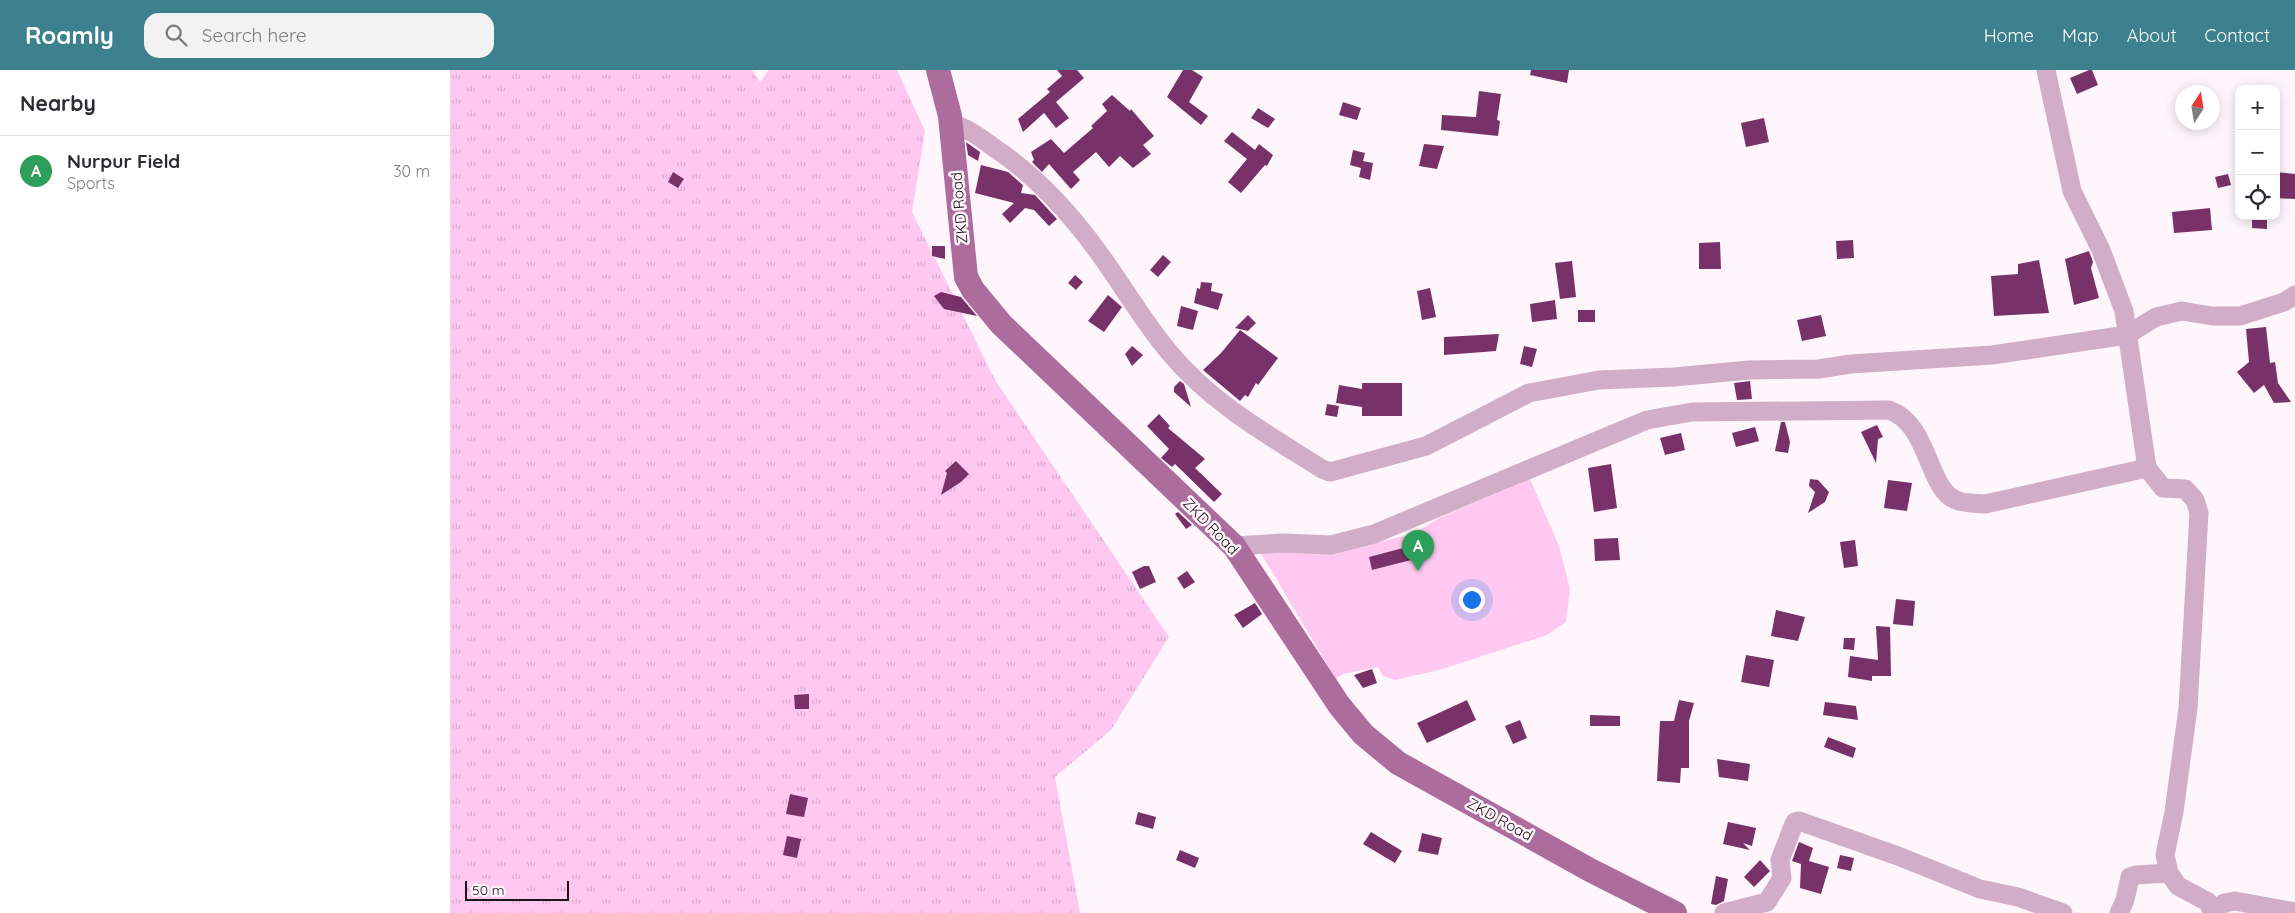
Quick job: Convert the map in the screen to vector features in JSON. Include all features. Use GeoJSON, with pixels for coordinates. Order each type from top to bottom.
{"type":"FeatureCollection","features":[{"type":"Feature","properties":{"kind":"main road","name":"ZKD Road"},"geometry":{"type":"LineString","coordinates":[[938,70],[950,123],[966,277],[973,290],[1001,324],[1234,546],[1339,705],[1363,734],[1398,763],[1590,870],[1675,913]]}},
{"type":"Feature","properties":{"kind":"street"},"geometry":{"type":"LineString","coordinates":[[2046,70],[2072,191],[2110,271],[2124,311],[2147,468],[2157,483],[2163,488],[2185,489],[2195,500],[2199,513],[2188,708],[2174,812],[2165,855],[2169,873],[2178,886],[2208,902],[2213,912],[2224,903],[2235,901],[2295,912]]}},
{"type":"Feature","properties":{"kind":"street"},"geometry":{"type":"LineString","coordinates":[[950,123],[966,128],[1017,163],[1063,208],[1098,252],[1170,353],[1207,389],[1238,415],[1322,469],[1330,472],[1426,446],[1528,394],[1599,380],[1674,377],[1749,370],[1819,369],[1851,364],[1992,355],[2127,335],[2156,317],[2182,311],[2212,316],[2240,316],[2284,302],[2295,295]]}},
{"type":"Feature","properties":{"kind":"street"},"geometry":{"type":"LineString","coordinates":[[1234,546],[1284,542],[1331,545],[1374,534],[1647,420],[1692,412],[1888,410],[1897,413],[1916,433],[1944,491],[1953,499],[1965,502],[1985,504],[2147,468]]}},
{"type":"Feature","properties":{"kind":"street"},"geometry":{"type":"LineString","coordinates":[[1724,913],[1767,902],[1781,881],[1780,860],[1795,822],[1898,856],[1980,889],[2018,897],[2063,913]]}},
{"type":"Feature","properties":{"kind":"street"},"geometry":{"type":"LineString","coordinates":[[2119,913],[2125,900],[2130,877],[2169,873]]}},
{"type":"Feature","properties":{"kind":"green space"},"geometry":{"type":"Polygon","coordinates":[[[450,70],[752,70],[760,82],[769,70],[897,70],[925,131],[912,212],[995,380],[1169,637],[1111,730],[1055,777],[1080,913],[450,913],[450,70]]]}},
{"type":"Feature","properties":{"kind":"green space"},"geometry":{"type":"Polygon","coordinates":[[[1530,479],[1559,546],[1570,589],[1566,622],[1547,635],[1439,670],[1395,680],[1383,676],[1378,667],[1343,674],[1336,679],[1256,545],[1336,552],[1413,534],[1441,517],[1530,479]]]}},
{"type":"Feature","properties":{"kind":"building"},"geometry":{"type":"Polygon","coordinates":[[[1057,70],[1077,70],[1084,78],[1056,102],[1069,118],[1056,128],[1044,113],[1023,132],[1018,119],[1050,92],[1047,89],[1062,76],[1057,70]]]}},
{"type":"Feature","properties":{"kind":"building"},"geometry":{"type":"Polygon","coordinates":[[[1183,70],[1192,70],[1203,77],[1189,102],[1208,116],[1201,125],[1167,97],[1183,70]]]}},
{"type":"Feature","properties":{"kind":"building"},"geometry":{"type":"Polygon","coordinates":[[[1531,70],[1569,70],[1567,83],[1530,75],[1531,70]]]}},
{"type":"Feature","properties":{"kind":"building"},"geometry":{"type":"Polygon","coordinates":[[[2092,70],[2098,85],[2077,94],[2070,78],[2092,70]]]}},
{"type":"Feature","properties":{"kind":"building"},"geometry":{"type":"Polygon","coordinates":[[[1479,91],[1501,94],[1497,120],[1500,121],[1498,136],[1441,130],[1442,115],[1476,117],[1479,91]]]}},
{"type":"Feature","properties":{"kind":"building"},"geometry":{"type":"Polygon","coordinates":[[[1112,95],[1130,111],[1131,109],[1154,136],[1143,145],[1151,154],[1133,168],[1120,156],[1109,167],[1096,152],[1073,172],[1080,180],[1071,189],[1049,164],[1042,172],[1032,162],[1034,160],[1031,152],[1051,139],[1064,153],[1093,128],[1091,126],[1107,111],[1102,104],[1112,95]]]}},
{"type":"Feature","properties":{"kind":"building"},"geometry":{"type":"Polygon","coordinates":[[[1343,102],[1361,108],[1357,120],[1339,115],[1343,102]]]}},
{"type":"Feature","properties":{"kind":"building"},"geometry":{"type":"Polygon","coordinates":[[[1258,108],[1275,119],[1268,128],[1251,118],[1258,108]]]}},
{"type":"Feature","properties":{"kind":"building"},"geometry":{"type":"Polygon","coordinates":[[[1764,118],[1769,142],[1746,147],[1741,123],[1764,118]]]}},
{"type":"Feature","properties":{"kind":"building"},"geometry":{"type":"Polygon","coordinates":[[[1232,132],[1255,150],[1259,144],[1273,155],[1267,166],[1265,165],[1241,193],[1228,182],[1247,159],[1224,141],[1232,132]]]}},
{"type":"Feature","properties":{"kind":"building"},"geometry":{"type":"Polygon","coordinates":[[[966,142],[980,152],[978,161],[968,155],[966,142]]]}},
{"type":"Feature","properties":{"kind":"building"},"geometry":{"type":"Polygon","coordinates":[[[1424,144],[1444,146],[1437,169],[1419,166],[1424,144]]]}},
{"type":"Feature","properties":{"kind":"building"},"geometry":{"type":"Polygon","coordinates":[[[1353,150],[1365,153],[1363,161],[1373,163],[1370,180],[1359,177],[1361,168],[1350,165],[1353,150]]]}},
{"type":"Feature","properties":{"kind":"building"},"geometry":{"type":"Polygon","coordinates":[[[981,165],[1008,172],[1023,185],[1021,193],[1035,195],[1057,219],[1049,226],[1034,210],[1025,208],[1010,223],[1002,214],[1014,203],[975,193],[981,165]]]}},
{"type":"Feature","properties":{"kind":"building"},"geometry":{"type":"Polygon","coordinates":[[[673,172],[684,179],[678,188],[668,182],[673,172]]]}},
{"type":"Feature","properties":{"kind":"building"},"geometry":{"type":"Polygon","coordinates":[[[2280,172],[2295,174],[2295,199],[2280,198],[2280,172]]]}},
{"type":"Feature","properties":{"kind":"building"},"geometry":{"type":"Polygon","coordinates":[[[2228,174],[2231,185],[2218,188],[2215,177],[2228,174]]]}},
{"type":"Feature","properties":{"kind":"building"},"geometry":{"type":"Polygon","coordinates":[[[2210,208],[2212,230],[2174,233],[2172,212],[2210,208]]]}},
{"type":"Feature","properties":{"kind":"building"},"geometry":{"type":"Polygon","coordinates":[[[2252,220],[2267,220],[2267,229],[2252,228],[2252,220]]]}},
{"type":"Feature","properties":{"kind":"building"},"geometry":{"type":"Polygon","coordinates":[[[1853,240],[1854,258],[1837,259],[1836,241],[1853,240]]]}},
{"type":"Feature","properties":{"kind":"building"},"geometry":{"type":"Polygon","coordinates":[[[1720,242],[1721,269],[1699,269],[1699,243],[1720,242]]]}},
{"type":"Feature","properties":{"kind":"building"},"geometry":{"type":"Polygon","coordinates":[[[932,246],[945,246],[945,259],[932,256],[932,246]]]}},
{"type":"Feature","properties":{"kind":"building"},"geometry":{"type":"Polygon","coordinates":[[[2089,251],[2093,262],[2091,268],[2099,298],[2074,305],[2065,259],[2089,251]]]}},
{"type":"Feature","properties":{"kind":"building"},"geometry":{"type":"Polygon","coordinates":[[[1163,255],[1171,262],[1158,277],[1150,270],[1163,255]]]}},
{"type":"Feature","properties":{"kind":"building"},"geometry":{"type":"Polygon","coordinates":[[[2039,260],[2049,313],[1994,316],[1991,276],[2018,274],[2018,264],[2039,260]]]}},
{"type":"Feature","properties":{"kind":"building"},"geometry":{"type":"Polygon","coordinates":[[[1572,261],[1576,297],[1560,299],[1555,263],[1572,261]]]}},
{"type":"Feature","properties":{"kind":"building"},"geometry":{"type":"Polygon","coordinates":[[[1075,275],[1083,282],[1076,290],[1068,283],[1075,275]]]}},
{"type":"Feature","properties":{"kind":"building"},"geometry":{"type":"Polygon","coordinates":[[[1201,282],[1212,283],[1211,291],[1223,294],[1218,310],[1194,303],[1197,288],[1200,289],[1201,282]]]}},
{"type":"Feature","properties":{"kind":"building"},"geometry":{"type":"Polygon","coordinates":[[[1430,288],[1436,317],[1422,320],[1417,291],[1430,288]]]}},
{"type":"Feature","properties":{"kind":"building"},"geometry":{"type":"Polygon","coordinates":[[[941,292],[961,297],[977,316],[944,309],[934,296],[941,292]]]}},
{"type":"Feature","properties":{"kind":"building"},"geometry":{"type":"Polygon","coordinates":[[[1108,295],[1122,307],[1104,332],[1088,321],[1108,295]]]}},
{"type":"Feature","properties":{"kind":"building"},"geometry":{"type":"Polygon","coordinates":[[[1555,300],[1557,319],[1532,322],[1530,304],[1555,300]]]}},
{"type":"Feature","properties":{"kind":"building"},"geometry":{"type":"Polygon","coordinates":[[[1181,306],[1198,311],[1193,330],[1177,326],[1181,306]]]}},
{"type":"Feature","properties":{"kind":"building"},"geometry":{"type":"Polygon","coordinates":[[[1578,310],[1595,310],[1595,322],[1578,322],[1578,310]]]}},
{"type":"Feature","properties":{"kind":"building"},"geometry":{"type":"Polygon","coordinates":[[[1248,315],[1256,323],[1248,331],[1235,328],[1248,315]]]}},
{"type":"Feature","properties":{"kind":"building"},"geometry":{"type":"Polygon","coordinates":[[[1821,315],[1826,336],[1802,341],[1797,320],[1821,315]]]}},
{"type":"Feature","properties":{"kind":"building"},"geometry":{"type":"Polygon","coordinates":[[[2266,327],[2270,363],[2275,362],[2278,383],[2291,402],[2274,403],[2264,385],[2254,393],[2237,372],[2249,362],[2246,329],[2266,327]]]}},
{"type":"Feature","properties":{"kind":"building"},"geometry":{"type":"Polygon","coordinates":[[[1240,330],[1278,358],[1258,385],[1256,383],[1248,397],[1245,395],[1240,401],[1203,370],[1221,353],[1240,330]]]}},
{"type":"Feature","properties":{"kind":"building"},"geometry":{"type":"Polygon","coordinates":[[[1499,334],[1496,351],[1444,355],[1444,337],[1499,334]]]}},
{"type":"Feature","properties":{"kind":"building"},"geometry":{"type":"Polygon","coordinates":[[[1132,346],[1143,355],[1132,366],[1125,354],[1132,346]]]}},
{"type":"Feature","properties":{"kind":"building"},"geometry":{"type":"Polygon","coordinates":[[[1524,346],[1537,349],[1532,367],[1520,364],[1524,346]]]}},
{"type":"Feature","properties":{"kind":"building"},"geometry":{"type":"Polygon","coordinates":[[[1180,381],[1184,384],[1191,407],[1174,392],[1174,387],[1180,381]]]}},
{"type":"Feature","properties":{"kind":"building"},"geometry":{"type":"Polygon","coordinates":[[[1750,381],[1752,399],[1737,400],[1734,383],[1750,381]]]}},
{"type":"Feature","properties":{"kind":"building"},"geometry":{"type":"Polygon","coordinates":[[[1362,383],[1402,383],[1402,416],[1362,416],[1362,407],[1336,403],[1339,385],[1362,389],[1362,383]]]}},
{"type":"Feature","properties":{"kind":"building"},"geometry":{"type":"Polygon","coordinates":[[[1327,404],[1339,406],[1337,417],[1325,415],[1327,404]]]}},
{"type":"Feature","properties":{"kind":"building"},"geometry":{"type":"Polygon","coordinates":[[[1159,414],[1170,426],[1168,428],[1205,459],[1195,468],[1222,494],[1214,502],[1175,464],[1172,467],[1161,458],[1169,449],[1147,426],[1159,414]]]}},
{"type":"Feature","properties":{"kind":"building"},"geometry":{"type":"Polygon","coordinates":[[[1781,422],[1785,422],[1790,442],[1788,453],[1775,451],[1781,422]]]}},
{"type":"Feature","properties":{"kind":"building"},"geometry":{"type":"Polygon","coordinates":[[[1877,425],[1883,437],[1878,439],[1876,463],[1861,432],[1877,425]]]}},
{"type":"Feature","properties":{"kind":"building"},"geometry":{"type":"Polygon","coordinates":[[[1755,427],[1759,441],[1736,447],[1732,433],[1755,427]]]}},
{"type":"Feature","properties":{"kind":"building"},"geometry":{"type":"Polygon","coordinates":[[[1681,433],[1685,450],[1665,455],[1660,438],[1681,433]]]}},
{"type":"Feature","properties":{"kind":"building"},"geometry":{"type":"Polygon","coordinates":[[[956,461],[969,474],[961,482],[941,495],[947,473],[945,471],[956,461]]]}},
{"type":"Feature","properties":{"kind":"building"},"geometry":{"type":"Polygon","coordinates":[[[1611,464],[1617,508],[1594,512],[1588,468],[1611,464]]]}},
{"type":"Feature","properties":{"kind":"building"},"geometry":{"type":"Polygon","coordinates":[[[1810,479],[1818,480],[1829,492],[1825,502],[1808,513],[1815,492],[1809,486],[1810,479]]]}},
{"type":"Feature","properties":{"kind":"building"},"geometry":{"type":"Polygon","coordinates":[[[1888,480],[1912,483],[1907,511],[1884,508],[1888,480]]]}},
{"type":"Feature","properties":{"kind":"building"},"geometry":{"type":"Polygon","coordinates":[[[1178,512],[1192,525],[1186,529],[1175,514],[1178,512]]]}},
{"type":"Feature","properties":{"kind":"building"},"geometry":{"type":"Polygon","coordinates":[[[1618,538],[1620,560],[1595,561],[1594,539],[1618,538]]]}},
{"type":"Feature","properties":{"kind":"building"},"geometry":{"type":"Polygon","coordinates":[[[1855,540],[1858,566],[1844,568],[1840,542],[1855,540]]]}},
{"type":"Feature","properties":{"kind":"building"},"geometry":{"type":"Polygon","coordinates":[[[1407,547],[1411,560],[1372,570],[1369,557],[1407,547]]]}},
{"type":"Feature","properties":{"kind":"building"},"geometry":{"type":"Polygon","coordinates":[[[1144,566],[1149,566],[1156,582],[1140,589],[1132,572],[1144,566]]]}},
{"type":"Feature","properties":{"kind":"building"},"geometry":{"type":"Polygon","coordinates":[[[1187,571],[1195,582],[1184,589],[1177,578],[1187,571]]]}},
{"type":"Feature","properties":{"kind":"building"},"geometry":{"type":"Polygon","coordinates":[[[1896,599],[1915,601],[1913,626],[1893,624],[1896,599]]]}},
{"type":"Feature","properties":{"kind":"building"},"geometry":{"type":"Polygon","coordinates":[[[1255,603],[1262,614],[1243,628],[1234,615],[1255,603]]]}},
{"type":"Feature","properties":{"kind":"building"},"geometry":{"type":"Polygon","coordinates":[[[1776,610],[1805,617],[1798,641],[1771,636],[1776,610]]]}},
{"type":"Feature","properties":{"kind":"building"},"geometry":{"type":"Polygon","coordinates":[[[1876,626],[1890,627],[1891,676],[1872,676],[1872,681],[1848,677],[1850,656],[1878,660],[1876,626]]]}},
{"type":"Feature","properties":{"kind":"building"},"geometry":{"type":"Polygon","coordinates":[[[1844,638],[1855,638],[1854,650],[1843,649],[1844,638]]]}},
{"type":"Feature","properties":{"kind":"building"},"geometry":{"type":"Polygon","coordinates":[[[1746,655],[1774,660],[1769,687],[1741,682],[1746,655]]]}},
{"type":"Feature","properties":{"kind":"building"},"geometry":{"type":"Polygon","coordinates":[[[1372,669],[1377,683],[1363,688],[1354,675],[1372,669]]]}},
{"type":"Feature","properties":{"kind":"building"},"geometry":{"type":"Polygon","coordinates":[[[809,694],[809,709],[795,709],[794,695],[809,694]]]}},
{"type":"Feature","properties":{"kind":"building"},"geometry":{"type":"Polygon","coordinates":[[[1467,700],[1476,720],[1427,743],[1417,723],[1467,700]]]}},
{"type":"Feature","properties":{"kind":"building"},"geometry":{"type":"Polygon","coordinates":[[[1679,700],[1694,703],[1689,721],[1689,768],[1681,768],[1680,783],[1657,781],[1660,721],[1674,721],[1679,700]]]}},
{"type":"Feature","properties":{"kind":"building"},"geometry":{"type":"Polygon","coordinates":[[[1825,702],[1856,706],[1858,720],[1823,715],[1825,702]]]}},
{"type":"Feature","properties":{"kind":"building"},"geometry":{"type":"Polygon","coordinates":[[[1590,715],[1620,716],[1620,726],[1590,726],[1590,715]]]}},
{"type":"Feature","properties":{"kind":"building"},"geometry":{"type":"Polygon","coordinates":[[[1520,720],[1527,738],[1513,744],[1505,726],[1520,720]]]}},
{"type":"Feature","properties":{"kind":"building"},"geometry":{"type":"Polygon","coordinates":[[[1828,737],[1856,748],[1853,758],[1824,747],[1828,737]]]}},
{"type":"Feature","properties":{"kind":"building"},"geometry":{"type":"Polygon","coordinates":[[[1717,759],[1750,764],[1748,781],[1719,777],[1717,759]]]}},
{"type":"Feature","properties":{"kind":"building"},"geometry":{"type":"Polygon","coordinates":[[[790,794],[808,798],[804,817],[786,814],[790,794]]]}},
{"type":"Feature","properties":{"kind":"building"},"geometry":{"type":"Polygon","coordinates":[[[1138,812],[1156,817],[1153,829],[1135,824],[1138,812]]]}},
{"type":"Feature","properties":{"kind":"building"},"geometry":{"type":"Polygon","coordinates":[[[1728,822],[1756,828],[1752,846],[1743,843],[1750,850],[1723,844],[1728,822]]]}},
{"type":"Feature","properties":{"kind":"building"},"geometry":{"type":"Polygon","coordinates":[[[1371,832],[1402,851],[1395,863],[1363,844],[1371,832]]]}},
{"type":"Feature","properties":{"kind":"building"},"geometry":{"type":"Polygon","coordinates":[[[1422,833],[1442,838],[1438,855],[1418,851],[1422,833]]]}},
{"type":"Feature","properties":{"kind":"building"},"geometry":{"type":"Polygon","coordinates":[[[787,836],[801,839],[797,858],[783,855],[787,836]]]}},
{"type":"Feature","properties":{"kind":"building"},"geometry":{"type":"Polygon","coordinates":[[[1799,842],[1813,848],[1809,861],[1829,867],[1821,894],[1800,888],[1801,864],[1792,861],[1799,842]]]}},
{"type":"Feature","properties":{"kind":"building"},"geometry":{"type":"Polygon","coordinates":[[[1180,850],[1199,858],[1195,868],[1176,860],[1180,850]]]}},
{"type":"Feature","properties":{"kind":"building"},"geometry":{"type":"Polygon","coordinates":[[[1840,855],[1854,858],[1851,871],[1837,868],[1840,855]]]}},
{"type":"Feature","properties":{"kind":"building"},"geometry":{"type":"Polygon","coordinates":[[[1760,860],[1770,871],[1754,887],[1744,877],[1760,860]]]}},
{"type":"Feature","properties":{"kind":"building"},"geometry":{"type":"Polygon","coordinates":[[[1716,876],[1728,879],[1724,901],[1716,905],[1711,904],[1716,876]]]}},
{"type":"Feature","properties":{"kind":"place","name":"Nurpur Field"},"geometry":{"type":"Point","coordinates":[1418,571]}}]}
